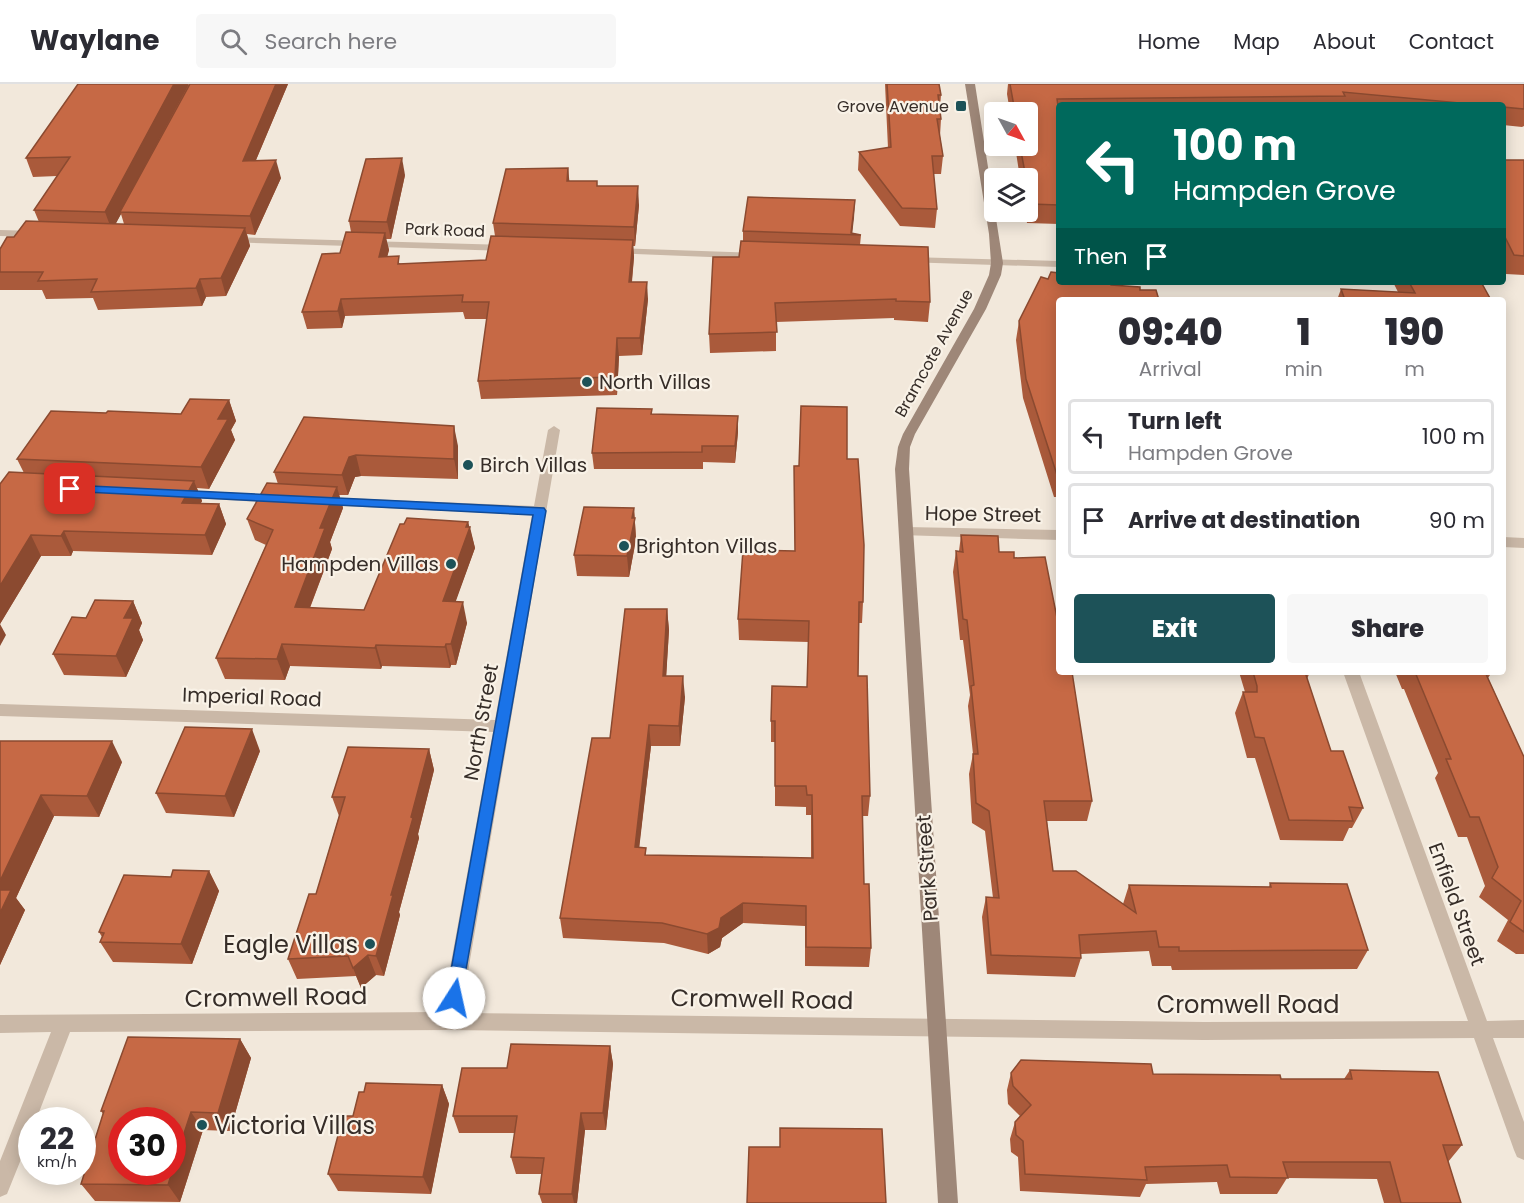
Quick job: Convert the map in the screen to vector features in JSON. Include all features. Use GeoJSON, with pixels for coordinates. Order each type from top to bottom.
{"type":"FeatureCollection","features":[{"type":"Feature","properties":{"kind":"street","name":"Bramcote Avenue"},"geometry":{"type":"LineString","coordinates":[[906,532],[902,469],[904,447],[909,434],[980,309],[995,275],[997,263],[970,84]]}},
{"type":"Feature","properties":{"kind":"street"},"geometry":{"type":"LineString","coordinates":[[0,233],[46,235]]}},
{"type":"Feature","properties":{"kind":"street","name":"Park Road"},"geometry":{"type":"LineString","coordinates":[[217,240],[523,249]]}},
{"type":"Feature","properties":{"kind":"street"},"geometry":{"type":"LineString","coordinates":[[606,251],[771,256]]}},
{"type":"Feature","properties":{"kind":"street"},"geometry":{"type":"LineString","coordinates":[[902,260],[1056,264]]}},
{"type":"Feature","properties":{"kind":"street","name":"North Street"},"geometry":{"type":"LineString","coordinates":[[450,1021],[554,430]]}},
{"type":"Feature","properties":{"kind":"street"},"geometry":{"type":"LineString","coordinates":[[164,493],[540,511]]}},
{"type":"Feature","properties":{"kind":"street","name":"Hope Street"},"geometry":{"type":"LineString","coordinates":[[906,532],[1056,535]]}},
{"type":"Feature","properties":{"kind":"street","name":"Park Street"},"geometry":{"type":"LineString","coordinates":[[906,532],[948,1203]]}},
{"type":"Feature","properties":{"kind":"street"},"geometry":{"type":"LineString","coordinates":[[1506,542],[1524,543]]}},
{"type":"Feature","properties":{"kind":"street","name":"Enfield Street"},"geometry":{"type":"LineString","coordinates":[[1352,675],[1524,1150]]}},
{"type":"Feature","properties":{"kind":"street","name":"Imperial Road"},"geometry":{"type":"LineString","coordinates":[[0,710],[502,726]]}},
{"type":"Feature","properties":{"kind":"street","name":"Cromwell Road"},"geometry":{"type":"LineString","coordinates":[[0,1024],[450,1021],[1204,1030],[1524,1029]]}},
{"type":"Feature","properties":{"kind":"street"},"geometry":{"type":"LineString","coordinates":[[0,1187],[63,1025]]}},
{"type":"Feature","properties":{"kind":"building"},"geometry":{"type":"Polygon","coordinates":[[[78,84],[174,84],[105,212],[34,210],[70,157],[26,158],[78,84]]]}},
{"type":"Feature","properties":{"kind":"building"},"geometry":{"type":"Polygon","coordinates":[[[190,84],[276,84],[243,161],[276,160],[250,216],[120,212],[190,84]]]}},
{"type":"Feature","properties":{"kind":"building"},"geometry":{"type":"Polygon","coordinates":[[[887,84],[939,84],[941,119],[937,119],[943,156],[932,156],[937,209],[902,208],[859,152],[891,147],[887,84]]]}},
{"type":"Feature","properties":{"kind":"building"},"geometry":{"type":"Polygon","coordinates":[[[1010,84],[1524,84],[1524,109],[1506,107],[1506,102],[1449,102],[1343,92],[1345,96],[1057,99],[1056,205],[1038,204],[1038,168],[1024,168],[1022,156],[1038,156],[1038,102],[1013,102],[1010,84]]]}},
{"type":"Feature","properties":{"kind":"building"},"geometry":{"type":"Polygon","coordinates":[[[402,158],[387,222],[349,221],[366,159],[402,158]]]}},
{"type":"Feature","properties":{"kind":"building"},"geometry":{"type":"Polygon","coordinates":[[[1506,160],[1524,160],[1524,256],[1514,255],[1506,239],[1506,160]]]}},
{"type":"Feature","properties":{"kind":"building"},"geometry":{"type":"Polygon","coordinates":[[[568,168],[567,181],[597,181],[597,186],[638,186],[634,227],[493,223],[506,169],[568,168]]]}},
{"type":"Feature","properties":{"kind":"building"},"geometry":{"type":"Polygon","coordinates":[[[748,197],[855,200],[851,233],[861,235],[743,231],[748,197]]]}},
{"type":"Feature","properties":{"kind":"building"},"geometry":{"type":"Polygon","coordinates":[[[26,221],[245,228],[221,278],[200,279],[196,288],[91,292],[97,279],[38,281],[43,272],[0,272],[0,249],[7,237],[14,237],[26,221]]]}},
{"type":"Feature","properties":{"kind":"building"},"geometry":{"type":"Polygon","coordinates":[[[346,232],[385,233],[379,257],[399,256],[398,264],[486,260],[491,236],[633,240],[629,282],[647,282],[640,338],[617,338],[615,377],[478,381],[489,302],[462,302],[463,295],[341,299],[338,311],[302,312],[322,254],[340,253],[346,232]]]}},
{"type":"Feature","properties":{"kind":"building"},"geometry":{"type":"Polygon","coordinates":[[[741,241],[928,247],[930,302],[896,301],[896,299],[775,303],[777,332],[709,334],[713,257],[739,257],[741,241]]]}},
{"type":"Feature","properties":{"kind":"building"},"geometry":{"type":"Polygon","coordinates":[[[1051,272],[1056,273],[1056,285],[1140,287],[1140,290],[1156,290],[1158,297],[1056,297],[1056,472],[1026,379],[1019,321],[1041,277],[1048,279],[1051,272]]]}},
{"type":"Feature","properties":{"kind":"building"},"geometry":{"type":"Polygon","coordinates":[[[1411,285],[1483,285],[1489,297],[1344,297],[1341,289],[1415,293],[1411,285]]]}},
{"type":"Feature","properties":{"kind":"building"},"geometry":{"type":"Polygon","coordinates":[[[190,399],[229,400],[218,419],[228,419],[201,467],[17,459],[51,411],[181,414],[190,399]]]}},
{"type":"Feature","properties":{"kind":"building"},"geometry":{"type":"Polygon","coordinates":[[[801,406],[847,407],[847,459],[858,459],[864,545],[863,602],[859,602],[858,676],[867,676],[870,796],[862,796],[864,884],[869,884],[871,948],[806,947],[806,906],[743,903],[721,918],[719,928],[707,934],[662,923],[560,918],[592,738],[610,738],[625,609],[667,609],[663,676],[683,676],[679,726],[649,725],[635,847],[646,848],[645,855],[813,858],[812,795],[807,795],[806,786],[775,786],[775,721],[771,721],[772,686],[807,687],[809,621],[738,619],[743,550],[795,551],[794,466],[799,466],[801,406]]]}},
{"type":"Feature","properties":{"kind":"building"},"geometry":{"type":"Polygon","coordinates":[[[597,408],[652,409],[651,414],[738,416],[735,446],[702,446],[702,452],[592,453],[597,408]]]}},
{"type":"Feature","properties":{"kind":"building"},"geometry":{"type":"Polygon","coordinates":[[[304,417],[454,426],[454,459],[356,455],[349,457],[342,475],[274,472],[304,417]]]}},
{"type":"Feature","properties":{"kind":"building"},"geometry":{"type":"Polygon","coordinates":[[[9,472],[194,481],[182,503],[219,504],[205,535],[64,531],[61,536],[31,535],[0,586],[0,484],[9,472]]]}},
{"type":"Feature","properties":{"kind":"building"},"geometry":{"type":"Polygon","coordinates":[[[267,483],[337,487],[320,528],[325,528],[295,607],[364,610],[400,524],[404,524],[407,518],[468,522],[466,527],[470,527],[443,601],[463,602],[451,644],[446,644],[445,647],[376,645],[375,648],[282,644],[277,659],[216,658],[273,530],[247,519],[267,483]]]}},
{"type":"Feature","properties":{"kind":"building"},"geometry":{"type":"Polygon","coordinates":[[[584,507],[634,508],[632,518],[635,518],[627,556],[574,555],[584,507]]]}},
{"type":"Feature","properties":{"kind":"building"},"geometry":{"type":"Polygon","coordinates":[[[961,535],[998,536],[999,552],[1014,552],[1014,558],[1045,557],[1056,613],[1056,675],[1072,675],[1092,801],[1044,801],[1053,871],[1076,871],[1136,913],[1129,885],[1271,887],[1270,883],[1347,884],[1368,950],[1179,951],[1179,947],[1159,947],[1156,931],[1079,935],[1081,958],[991,955],[986,897],[999,898],[989,811],[976,803],[973,754],[978,754],[971,686],[974,685],[967,620],[963,619],[956,551],[963,552],[961,535]]]}},
{"type":"Feature","properties":{"kind":"building"},"geometry":{"type":"Polygon","coordinates":[[[95,600],[133,601],[124,618],[133,618],[116,656],[53,654],[72,617],[86,618],[95,600]]]}},
{"type":"Feature","properties":{"kind":"building"},"geometry":{"type":"Polygon","coordinates":[[[1254,675],[1306,675],[1331,751],[1343,751],[1363,808],[1349,807],[1353,821],[1289,820],[1264,738],[1255,737],[1243,692],[1257,692],[1254,675]]]}},
{"type":"Feature","properties":{"kind":"building"},"geometry":{"type":"Polygon","coordinates":[[[1416,675],[1486,675],[1524,757],[1524,932],[1510,922],[1521,901],[1492,878],[1498,867],[1479,817],[1470,817],[1446,759],[1451,759],[1416,675]]]}},
{"type":"Feature","properties":{"kind":"building"},"geometry":{"type":"Polygon","coordinates":[[[185,727],[252,729],[225,796],[156,793],[185,727]]]}},
{"type":"Feature","properties":{"kind":"building"},"geometry":{"type":"Polygon","coordinates":[[[0,741],[112,741],[87,796],[41,795],[0,881],[0,741]]]}},
{"type":"Feature","properties":{"kind":"building"},"geometry":{"type":"Polygon","coordinates":[[[348,747],[429,749],[376,956],[368,955],[353,968],[348,956],[288,959],[309,894],[316,894],[345,797],[332,797],[348,747]]]}},
{"type":"Feature","properties":{"kind":"building"},"geometry":{"type":"Polygon","coordinates":[[[173,870],[209,871],[181,944],[100,942],[104,933],[99,932],[124,875],[171,877],[173,870]]]}},
{"type":"Feature","properties":{"kind":"building"},"geometry":{"type":"Polygon","coordinates":[[[0,890],[11,890],[0,913],[0,890]]]}},
{"type":"Feature","properties":{"kind":"building"},"geometry":{"type":"Polygon","coordinates":[[[128,1037],[240,1039],[218,1113],[191,1112],[186,1127],[186,1107],[108,1107],[108,1184],[96,1184],[96,1136],[104,1111],[101,1111],[128,1037]]]}},
{"type":"Feature","properties":{"kind":"building"},"geometry":{"type":"Polygon","coordinates":[[[511,1044],[610,1046],[603,1113],[581,1113],[572,1194],[539,1194],[544,1158],[511,1157],[517,1116],[453,1116],[462,1068],[507,1068],[511,1044]]]}},
{"type":"Feature","properties":{"kind":"building"},"geometry":{"type":"Polygon","coordinates":[[[1021,1060],[1151,1064],[1153,1074],[1280,1075],[1281,1079],[1352,1079],[1350,1070],[1438,1072],[1462,1145],[1443,1145],[1461,1203],[1401,1203],[1390,1162],[1283,1162],[1288,1178],[1230,1177],[1227,1165],[1145,1167],[1147,1180],[1025,1174],[1023,1141],[1016,1135],[1015,1122],[1031,1105],[1013,1086],[1011,1073],[1021,1060]]]}},
{"type":"Feature","properties":{"kind":"building"},"geometry":{"type":"Polygon","coordinates":[[[366,1083],[442,1085],[423,1177],[328,1174],[343,1116],[353,1116],[359,1092],[364,1092],[366,1083]]]}},
{"type":"Feature","properties":{"kind":"building"},"geometry":{"type":"Polygon","coordinates":[[[780,1128],[882,1129],[886,1203],[747,1203],[749,1147],[780,1147],[780,1128]]]}},
{"type":"Feature","properties":{"kind":"place","name":"Grove Avenue"},"geometry":{"type":"Point","coordinates":[961,106]}},
{"type":"Feature","properties":{"kind":"place","name":"North Villas"},"geometry":{"type":"Point","coordinates":[587,382]}},
{"type":"Feature","properties":{"kind":"place","name":"Birch Villas"},"geometry":{"type":"Point","coordinates":[468,465]}},
{"type":"Feature","properties":{"kind":"place","name":"Brighton Villas"},"geometry":{"type":"Point","coordinates":[624,546]}},
{"type":"Feature","properties":{"kind":"place","name":"Hampden Villas"},"geometry":{"type":"Point","coordinates":[451,564]}},
{"type":"Feature","properties":{"kind":"place","name":"Eagle Villas"},"geometry":{"type":"Point","coordinates":[370,944]}},
{"type":"Feature","properties":{"kind":"place","name":"Victoria Villas"},"geometry":{"type":"Point","coordinates":[202,1125]}},
{"type":"Feature","properties":{"kind":"route"},"geometry":{"type":"LineString","coordinates":[[70,489],[540,511],[454,998]]}}]}
